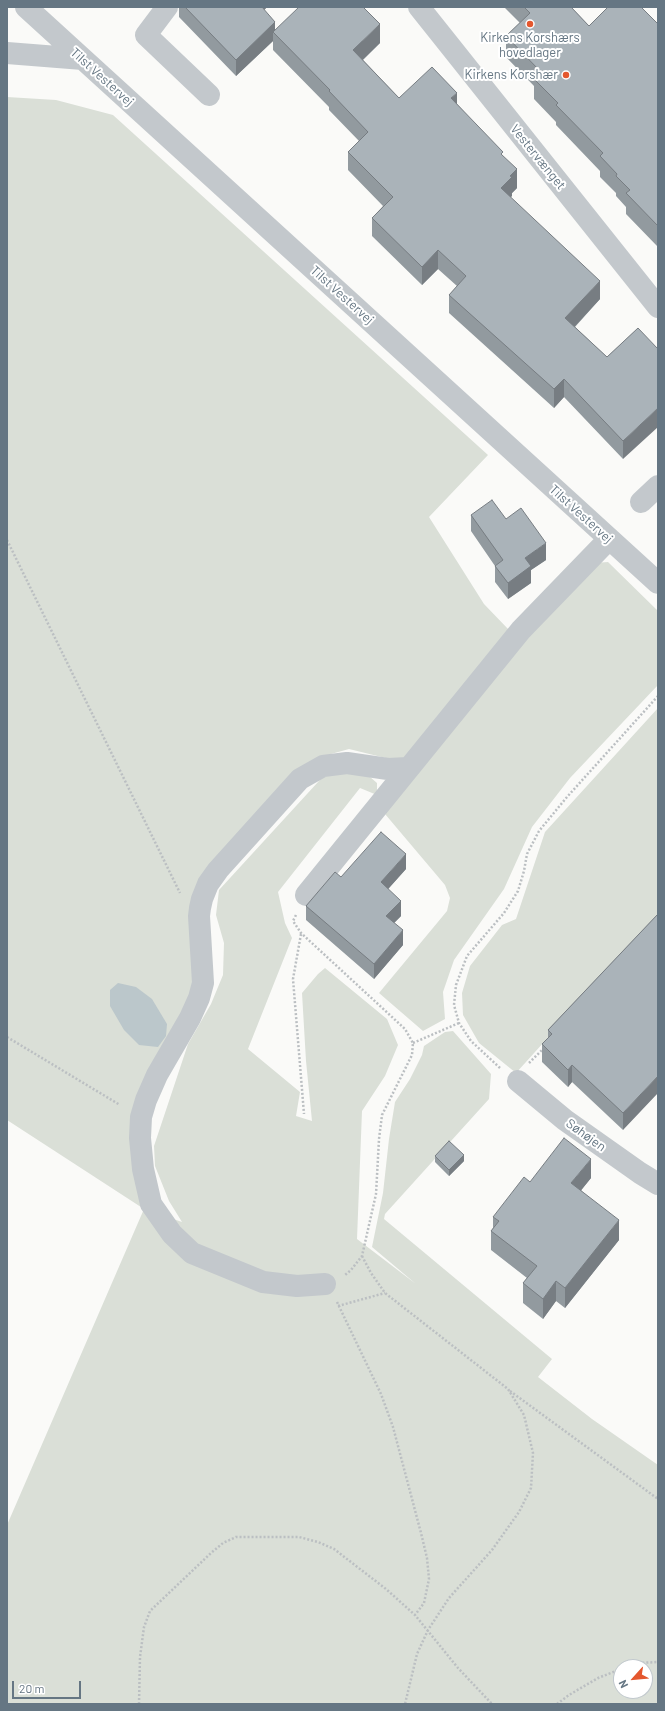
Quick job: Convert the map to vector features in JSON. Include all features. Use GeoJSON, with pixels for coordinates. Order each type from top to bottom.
{"type":"FeatureCollection","features":[{"type":"Feature","properties":{"kind":"street","name":"Tilst Vestervej"},"geometry":{"type":"LineString","coordinates":[[26,7],[658,583]]}},
{"type":"Feature","properties":{"kind":"street"},"geometry":{"type":"LineString","coordinates":[[166,7],[146,34],[209,95]]}},
{"type":"Feature","properties":{"kind":"street","name":"Vestervænget"},"geometry":{"type":"LineString","coordinates":[[419,7],[658,307]]}},
{"type":"Feature","properties":{"kind":"street"},"geometry":{"type":"LineString","coordinates":[[7,53],[83,60]]}},
{"type":"Feature","properties":{"kind":"street"},"geometry":{"type":"LineString","coordinates":[[641,502],[658,486]]}},
{"type":"Feature","properties":{"kind":"street"},"geometry":{"type":"LineString","coordinates":[[306,895],[520,630],[609,539]]}},
{"type":"Feature","properties":{"kind":"street"},"geometry":{"type":"LineString","coordinates":[[325,1284],[297,1286],[263,1282],[192,1253],[172,1234],[151,1204],[143,1169],[140,1138],[141,1117],[146,1100],[157,1075],[190,1018],[199,998],[203,983],[199,916],[200,908],[208,884],[218,870],[300,778],[323,766],[347,763],[388,769],[408,768]]}},
{"type":"Feature","properties":{"kind":"street","name":"Søhøjen"},"geometry":{"type":"LineString","coordinates":[[516,1080],[565,1120],[640,1174],[658,1184]]}},
{"type":"Feature","properties":{"kind":"path"},"geometry":{"type":"LineString","coordinates":[[7,540],[178,891],[191,904],[200,908]]}},
{"type":"Feature","properties":{"kind":"path"},"geometry":{"type":"LineString","coordinates":[[546,1045],[516,1080],[508,1076],[471,1041],[459,1023],[454,1005],[456,985],[467,956],[504,913],[518,892],[527,854],[539,831],[567,797],[658,696]]}},
{"type":"Feature","properties":{"kind":"path"},"geometry":{"type":"LineString","coordinates":[[306,895],[292,921],[302,933],[405,1029],[413,1043],[412,1055],[405,1065],[382,1115],[376,1194],[362,1256],[351,1270],[337,1280],[325,1284],[335,1298],[381,1394],[393,1427],[427,1558],[429,1579],[424,1603],[415,1615]]}},
{"type":"Feature","properties":{"kind":"path"},"geometry":{"type":"LineString","coordinates":[[302,933],[293,979],[304,1114]]}},
{"type":"Feature","properties":{"kind":"path"},"geometry":{"type":"LineString","coordinates":[[413,1043],[459,1023]]}},
{"type":"Feature","properties":{"kind":"path"},"geometry":{"type":"LineString","coordinates":[[7,1037],[141,1117]]}},
{"type":"Feature","properties":{"kind":"path"},"geometry":{"type":"LineString","coordinates":[[362,1256],[371,1273],[385,1293],[508,1389],[658,1499]]}},
{"type":"Feature","properties":{"kind":"path"},"geometry":{"type":"LineString","coordinates":[[338,1306],[385,1293]]}},
{"type":"Feature","properties":{"kind":"path"},"geometry":{"type":"LineString","coordinates":[[405,1704],[417,1654],[428,1630],[449,1598],[492,1550],[519,1512],[531,1488],[533,1453],[524,1414],[508,1389]]}},
{"type":"Feature","properties":{"kind":"path"},"geometry":{"type":"LineString","coordinates":[[139,1704],[140,1657],[144,1627],[150,1611],[211,1553],[223,1543],[236,1537],[299,1537],[318,1542],[334,1549],[386,1589],[415,1615],[458,1668],[492,1704]]}},
{"type":"Feature","properties":{"kind":"path"},"geometry":{"type":"LineString","coordinates":[[557,1704],[598,1678],[613,1672]]}},
{"type":"Feature","properties":{"kind":"shaded area"},"geometry":{"type":"Polygon","coordinates":[[[7,97],[56,100],[113,115],[488,455],[429,517],[484,604],[509,630],[402,762],[349,749],[331,754],[307,767],[208,870],[190,1007],[136,1104],[144,1209],[7,1120],[7,97]]]}},
{"type":"Feature","properties":{"kind":"shaded area"},"geometry":{"type":"Polygon","coordinates":[[[608,562],[658,611],[658,685],[570,778],[532,827],[504,889],[454,960],[443,992],[445,1019],[423,1031],[379,993],[447,911],[450,898],[445,885],[385,814],[500,668],[594,563],[608,562]]]}},
{"type":"Feature","properties":{"kind":"shaded area"},"geometry":{"type":"Polygon","coordinates":[[[658,708],[658,916],[516,1073],[479,1043],[463,1015],[462,993],[470,966],[502,925],[516,919],[545,832],[658,708]]]}},
{"type":"Feature","properties":{"kind":"shaded area"},"geometry":{"type":"Polygon","coordinates":[[[329,770],[362,770],[377,783],[377,795],[360,788],[278,892],[285,923],[292,938],[248,1049],[300,1092],[296,1116],[312,1121],[306,1061],[302,993],[325,968],[387,1019],[398,1045],[385,1076],[362,1111],[357,1239],[416,1284],[372,1247],[383,1193],[395,1102],[410,1079],[422,1055],[424,1046],[445,1032],[453,1031],[491,1074],[489,1099],[385,1214],[384,1219],[552,1359],[538,1377],[592,1419],[658,1465],[658,1704],[7,1704],[7,1525],[144,1209],[182,1222],[169,1201],[155,1166],[154,1146],[188,1044],[211,1004],[223,975],[224,943],[216,915],[219,890],[329,770]]]}},
{"type":"Feature","properties":{"kind":"shaded area"},"geometry":{"type":"Polygon","coordinates":[[[118,983],[136,987],[152,999],[167,1024],[166,1036],[158,1047],[139,1045],[124,1030],[110,1006],[110,990],[118,983]]]}},
{"type":"Feature","properties":{"kind":"building"},"geometry":{"type":"Polygon","coordinates":[[[185,7],[262,7],[275,22],[236,60],[185,7]]]}},
{"type":"Feature","properties":{"kind":"building"},"geometry":{"type":"Polygon","coordinates":[[[299,7],[363,7],[380,24],[353,50],[399,98],[432,67],[457,93],[451,98],[503,152],[501,154],[517,169],[510,176],[512,177],[501,188],[600,281],[565,318],[607,357],[638,328],[658,349],[658,408],[623,441],[564,379],[554,389],[449,295],[466,276],[438,250],[422,267],[372,218],[393,197],[348,152],[368,132],[329,91],[330,90],[273,32],[299,7]]]}},
{"type":"Feature","properties":{"kind":"building"},"geometry":{"type":"Polygon","coordinates":[[[524,7],[571,7],[589,26],[608,7],[641,7],[658,24],[658,226],[626,193],[630,190],[616,176],[617,174],[600,156],[603,153],[556,105],[558,103],[534,79],[541,72],[506,36],[530,13],[524,7]]]}},
{"type":"Feature","properties":{"kind":"building"},"geometry":{"type":"Polygon","coordinates":[[[492,500],[506,519],[521,508],[546,543],[525,558],[531,566],[508,583],[495,566],[503,560],[471,515],[492,500]]]}},
{"type":"Feature","properties":{"kind":"building"},"geometry":{"type":"Polygon","coordinates":[[[381,832],[406,854],[381,882],[401,901],[386,916],[403,930],[374,964],[306,906],[335,872],[341,877],[381,832]]]}},
{"type":"Feature","properties":{"kind":"building"},"geometry":{"type":"Polygon","coordinates":[[[658,914],[658,1076],[623,1113],[572,1065],[568,1070],[542,1044],[552,1034],[548,1030],[658,914]]]}},
{"type":"Feature","properties":{"kind":"building"},"geometry":{"type":"Polygon","coordinates":[[[564,1138],[591,1159],[571,1183],[619,1220],[565,1288],[556,1281],[543,1299],[523,1283],[537,1266],[491,1231],[499,1221],[493,1217],[524,1177],[530,1182],[564,1138]]]}},
{"type":"Feature","properties":{"kind":"building"},"geometry":{"type":"Polygon","coordinates":[[[449,1141],[464,1155],[449,1170],[435,1156],[449,1141]]]}},
{"type":"Feature","properties":{"kind":"place","name":"Kirkens Korshærs hovedlager"},"geometry":{"type":"Point","coordinates":[530,24]}},
{"type":"Feature","properties":{"kind":"place","name":"Kirkens Korshær"},"geometry":{"type":"Point","coordinates":[566,75]}}]}
